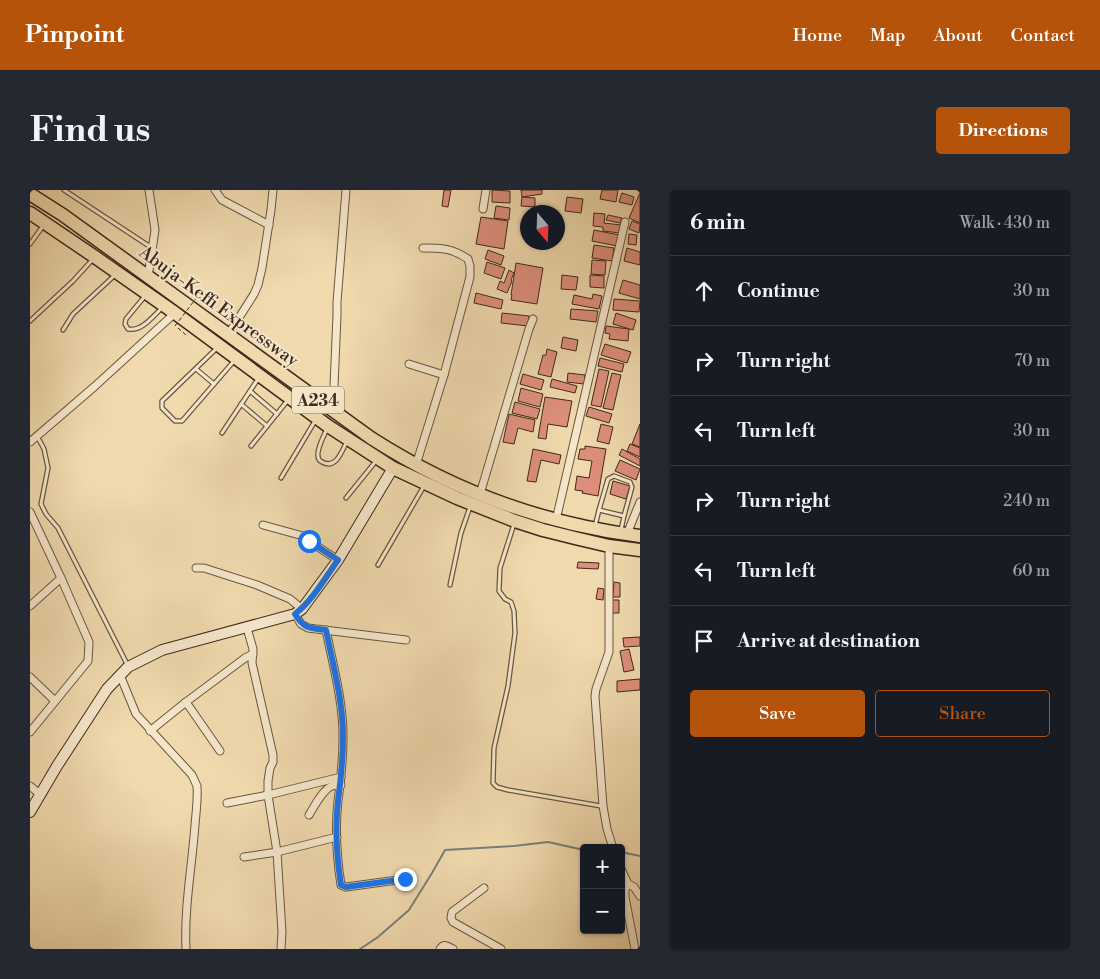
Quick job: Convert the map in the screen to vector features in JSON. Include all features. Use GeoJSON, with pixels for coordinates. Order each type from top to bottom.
{"type":"FeatureCollection","features":[{"type":"Feature","properties":{"kind":"highway","name":"Abuja-Keffi Expressway"},"geometry":{"type":"LineString","coordinates":[[30,194],[63,215],[371,438],[416,465],[450,482],[518,509],[595,529],[629,534]]}},
{"type":"Feature","properties":{"kind":"highway","name":"Abuja-Keffi Expressway"},"geometry":{"type":"LineString","coordinates":[[30,213],[164,306],[175,320],[219,346],[328,426],[393,468],[471,504],[542,530],[609,546],[640,550]]}},
{"type":"Feature","properties":{"kind":"street"},"geometry":{"type":"LineString","coordinates":[[148,276],[155,230],[149,190]]}},
{"type":"Feature","properties":{"kind":"street"},"geometry":{"type":"LineString","coordinates":[[215,190],[222,200],[269,225]]}},
{"type":"Feature","properties":{"kind":"street"},"geometry":{"type":"LineString","coordinates":[[228,335],[258,285],[269,225],[272,190]]}},
{"type":"Feature","properties":{"kind":"street"},"geometry":{"type":"LineString","coordinates":[[333,410],[337,302],[346,190],[351,190]]}},
{"type":"Feature","properties":{"kind":"street"},"geometry":{"type":"LineString","coordinates":[[483,209],[486,190]]}},
{"type":"Feature","properties":{"kind":"street"},"geometry":{"type":"LineString","coordinates":[[556,520],[625,222]]}},
{"type":"Feature","properties":{"kind":"street"},"geometry":{"type":"LineString","coordinates":[[416,465],[444,375],[470,277],[468,259],[461,254],[446,248],[423,248]]}},
{"type":"Feature","properties":{"kind":"street"},"geometry":{"type":"LineString","coordinates":[[480,494],[533,319]]}},
{"type":"Feature","properties":{"kind":"street"},"geometry":{"type":"LineString","coordinates":[[30,442],[175,320]]}},
{"type":"Feature","properties":{"kind":"street"},"geometry":{"type":"LineString","coordinates":[[409,364],[444,375]]}},
{"type":"Feature","properties":{"kind":"street"},"geometry":{"type":"LineString","coordinates":[[30,812],[57,766],[107,690],[128,667],[162,650],[247,628],[299,612],[338,560],[393,468]]}},
{"type":"Feature","properties":{"kind":"street"},"geometry":{"type":"LineString","coordinates":[[629,534],[640,502]]}},
{"type":"Feature","properties":{"kind":"street"},"geometry":{"type":"LineString","coordinates":[[30,512],[89,642],[88,661],[30,732]]}},
{"type":"Feature","properties":{"kind":"street"},"geometry":{"type":"LineString","coordinates":[[263,525],[303,536],[338,560]]}},
{"type":"Feature","properties":{"kind":"street"},"geometry":{"type":"LineString","coordinates":[[609,546],[609,652],[595,696],[603,806],[607,829],[612,844]]}},
{"type":"Feature","properties":{"kind":"street"},"geometry":{"type":"LineString","coordinates":[[196,568],[204,568],[257,585],[290,599],[299,612],[301,624],[308,628],[406,640]]}},
{"type":"Feature","properties":{"kind":"street"},"geometry":{"type":"LineString","coordinates":[[30,606],[61,578]]}},
{"type":"Feature","properties":{"kind":"street"},"geometry":{"type":"LineString","coordinates":[[247,628],[253,649],[252,663],[273,755],[268,781],[268,795],[277,852],[282,932],[281,949]]}},
{"type":"Feature","properties":{"kind":"street"},"geometry":{"type":"LineString","coordinates":[[326,630],[341,705],[343,735],[337,837],[341,885],[346,887],[405,879]]}},
{"type":"Feature","properties":{"kind":"street"},"geometry":{"type":"LineString","coordinates":[[150,731],[186,702],[253,654]]}},
{"type":"Feature","properties":{"kind":"street"},"geometry":{"type":"LineString","coordinates":[[120,675],[136,714],[192,775],[197,786],[192,862],[188,885],[186,949]]}},
{"type":"Feature","properties":{"kind":"street"},"geometry":{"type":"LineString","coordinates":[[30,677],[55,701]]}},
{"type":"Feature","properties":{"kind":"street"},"geometry":{"type":"LineString","coordinates":[[186,702],[220,751]]}},
{"type":"Feature","properties":{"kind":"street"},"geometry":{"type":"LineString","coordinates":[[227,803],[341,777]]}},
{"type":"Feature","properties":{"kind":"street"},"geometry":{"type":"LineString","coordinates":[[309,815],[328,788],[333,785],[341,785]]}},
{"type":"Feature","properties":{"kind":"street"},"geometry":{"type":"LineString","coordinates":[[30,786],[41,795]]}},
{"type":"Feature","properties":{"kind":"street"},"geometry":{"type":"LineString","coordinates":[[244,857],[277,852],[337,837]]}},
{"type":"Feature","properties":{"kind":"street"},"geometry":{"type":"LineString","coordinates":[[625,878],[628,884],[634,887],[640,896]]}},
{"type":"Feature","properties":{"kind":"street"},"geometry":{"type":"LineString","coordinates":[[628,884],[625,890],[625,897],[635,949]]}},
{"type":"Feature","properties":{"kind":"street"},"geometry":{"type":"LineString","coordinates":[[484,888],[452,912],[451,918],[453,922],[501,949]]}},
{"type":"Feature","properties":{"kind":"street"},"geometry":{"type":"LineString","coordinates":[[440,949],[443,945],[446,945],[453,949]]}},
{"type":"Feature","properties":{"kind":"lane"},"geometry":{"type":"LineString","coordinates":[[64,190],[152,248]]}},
{"type":"Feature","properties":{"kind":"lane"},"geometry":{"type":"LineString","coordinates":[[30,244],[45,224]]}},
{"type":"Feature","properties":{"kind":"lane"},"geometry":{"type":"LineString","coordinates":[[30,321],[73,281],[95,257]]}},
{"type":"Feature","properties":{"kind":"lane"},"geometry":{"type":"LineString","coordinates":[[63,330],[73,314],[117,272]]}},
{"type":"Feature","properties":{"kind":"lane"},"geometry":{"type":"LineString","coordinates":[[147,294],[126,319],[125,324],[128,328],[133,330],[143,326],[164,306]]}},
{"type":"Feature","properties":{"kind":"lane"},"geometry":{"type":"LineString","coordinates":[[219,346],[162,400],[162,408],[175,422],[182,421],[236,358]]}},
{"type":"Feature","properties":{"kind":"lane"},"geometry":{"type":"LineString","coordinates":[[196,369],[214,384]]}},
{"type":"Feature","properties":{"kind":"lane"},"geometry":{"type":"LineString","coordinates":[[222,433],[260,376]]}},
{"type":"Feature","properties":{"kind":"lane"},"geometry":{"type":"LineString","coordinates":[[250,391],[277,414]]}},
{"type":"Feature","properties":{"kind":"lane"},"geometry":{"type":"LineString","coordinates":[[251,446],[290,398]]}},
{"type":"Feature","properties":{"kind":"lane"},"geometry":{"type":"LineString","coordinates":[[242,404],[267,426]]}},
{"type":"Feature","properties":{"kind":"lane"},"geometry":{"type":"LineString","coordinates":[[281,478],[317,418]]}},
{"type":"Feature","properties":{"kind":"lane"},"geometry":{"type":"LineString","coordinates":[[328,426],[317,455],[322,462],[334,463],[348,439]]}},
{"type":"Feature","properties":{"kind":"lane"},"geometry":{"type":"LineString","coordinates":[[37,436],[44,449],[48,468],[40,504],[58,528],[128,667]]}},
{"type":"Feature","properties":{"kind":"lane"},"geometry":{"type":"LineString","coordinates":[[346,498],[378,459]]}},
{"type":"Feature","properties":{"kind":"lane"},"geometry":{"type":"LineString","coordinates":[[595,529],[608,479],[614,476],[630,482],[632,487],[624,516],[629,534]]}},
{"type":"Feature","properties":{"kind":"lane"},"geometry":{"type":"LineString","coordinates":[[378,565],[425,483]]}},
{"type":"Feature","properties":{"kind":"lane"},"geometry":{"type":"LineString","coordinates":[[450,585],[471,504]]}},
{"type":"Feature","properties":{"kind":"lane"},"geometry":{"type":"LineString","coordinates":[[599,510],[624,516]]}},
{"type":"Feature","properties":{"kind":"lane"},"geometry":{"type":"LineString","coordinates":[[515,521],[500,568],[499,591],[505,599],[511,602],[514,611],[515,633],[508,686],[494,748],[493,783],[497,787],[508,790],[603,806]]}},
{"type":"Feature","properties":{"kind":"path"},"geometry":{"type":"LineString","coordinates":[[186,335],[175,320],[197,297],[209,308]]}},
{"type":"Feature","properties":{"kind":"building"},"geometry":{"type":"Polygon","coordinates":[[[444,190],[451,190],[448,207],[442,206],[444,190]]]}},
{"type":"Feature","properties":{"kind":"building"},"geometry":{"type":"Polygon","coordinates":[[[492,190],[510,191],[510,203],[492,202],[492,190]]]}},
{"type":"Feature","properties":{"kind":"building"},"geometry":{"type":"Polygon","coordinates":[[[521,190],[542,190],[542,194],[522,197],[521,190]]]}},
{"type":"Feature","properties":{"kind":"building"},"geometry":{"type":"Polygon","coordinates":[[[602,190],[618,190],[616,202],[600,199],[602,190]]]}},
{"type":"Feature","properties":{"kind":"building"},"geometry":{"type":"Polygon","coordinates":[[[622,193],[634,197],[632,205],[619,202],[622,193]]]}},
{"type":"Feature","properties":{"kind":"building"},"geometry":{"type":"Polygon","coordinates":[[[640,193],[640,223],[629,218],[640,193]]]}},
{"type":"Feature","properties":{"kind":"building"},"geometry":{"type":"Polygon","coordinates":[[[522,197],[535,198],[535,205],[521,205],[522,197]]]}},
{"type":"Feature","properties":{"kind":"building"},"geometry":{"type":"Polygon","coordinates":[[[567,197],[583,199],[581,213],[565,211],[567,197]]]}},
{"type":"Feature","properties":{"kind":"building"},"geometry":{"type":"Polygon","coordinates":[[[496,206],[510,208],[509,220],[494,218],[496,206]]]}},
{"type":"Feature","properties":{"kind":"building"},"geometry":{"type":"Polygon","coordinates":[[[594,213],[605,214],[604,223],[621,225],[620,233],[603,231],[603,227],[593,226],[594,213]]]}},
{"type":"Feature","properties":{"kind":"building"},"geometry":{"type":"Polygon","coordinates":[[[608,215],[622,218],[620,223],[606,220],[608,215]]]}},
{"type":"Feature","properties":{"kind":"building"},"geometry":{"type":"Polygon","coordinates":[[[481,217],[508,221],[504,249],[476,244],[481,217]]]}},
{"type":"Feature","properties":{"kind":"building"},"geometry":{"type":"Polygon","coordinates":[[[632,221],[640,224],[639,233],[629,229],[632,221]]]}},
{"type":"Feature","properties":{"kind":"building"},"geometry":{"type":"Polygon","coordinates":[[[594,230],[619,235],[617,246],[592,241],[594,230]]]}},
{"type":"Feature","properties":{"kind":"building"},"geometry":{"type":"Polygon","coordinates":[[[629,234],[637,235],[636,245],[628,244],[629,234]]]}},
{"type":"Feature","properties":{"kind":"building"},"geometry":{"type":"Polygon","coordinates":[[[594,245],[614,248],[612,261],[592,258],[594,245]]]}},
{"type":"Feature","properties":{"kind":"building"},"geometry":{"type":"Polygon","coordinates":[[[627,248],[640,252],[640,265],[624,261],[627,248]]]}},
{"type":"Feature","properties":{"kind":"building"},"geometry":{"type":"Polygon","coordinates":[[[488,250],[504,256],[501,265],[485,259],[488,250]]]}},
{"type":"Feature","properties":{"kind":"building"},"geometry":{"type":"Polygon","coordinates":[[[592,260],[606,261],[605,275],[591,274],[592,260]]]}},
{"type":"Feature","properties":{"kind":"building"},"geometry":{"type":"Polygon","coordinates":[[[487,262],[505,268],[501,279],[484,273],[487,262]]]}},
{"type":"Feature","properties":{"kind":"building"},"geometry":{"type":"Polygon","coordinates":[[[516,263],[543,268],[537,304],[511,300],[516,263]]]}},
{"type":"Feature","properties":{"kind":"building"},"geometry":{"type":"Polygon","coordinates":[[[509,270],[514,273],[507,293],[497,289],[500,281],[504,283],[509,270]]]}},
{"type":"Feature","properties":{"kind":"building"},"geometry":{"type":"Polygon","coordinates":[[[562,275],[578,277],[576,290],[561,289],[562,275]]]}},
{"type":"Feature","properties":{"kind":"building"},"geometry":{"type":"Polygon","coordinates":[[[590,275],[604,276],[604,288],[590,287],[590,275]]]}},
{"type":"Feature","properties":{"kind":"building"},"geometry":{"type":"Polygon","coordinates":[[[623,280],[640,285],[640,299],[619,293],[623,280]]]}},
{"type":"Feature","properties":{"kind":"building"},"geometry":{"type":"Polygon","coordinates":[[[476,293],[503,300],[501,309],[474,303],[476,293]]]}},
{"type":"Feature","properties":{"kind":"building"},"geometry":{"type":"Polygon","coordinates":[[[593,294],[602,296],[599,309],[572,304],[574,295],[592,299],[593,294]]]}},
{"type":"Feature","properties":{"kind":"building"},"geometry":{"type":"Polygon","coordinates":[[[614,299],[640,301],[639,312],[613,310],[614,299]]]}},
{"type":"Feature","properties":{"kind":"building"},"geometry":{"type":"Polygon","coordinates":[[[571,309],[598,311],[596,322],[570,319],[571,309]]]}},
{"type":"Feature","properties":{"kind":"building"},"geometry":{"type":"Polygon","coordinates":[[[502,313],[529,316],[528,326],[501,323],[502,313]]]}},
{"type":"Feature","properties":{"kind":"building"},"geometry":{"type":"Polygon","coordinates":[[[616,313],[636,320],[633,330],[613,324],[616,313]]]}},
{"type":"Feature","properties":{"kind":"building"},"geometry":{"type":"Polygon","coordinates":[[[606,326],[629,329],[628,341],[609,339],[610,334],[605,333],[606,326]]]}},
{"type":"Feature","properties":{"kind":"building"},"geometry":{"type":"Polygon","coordinates":[[[563,337],[578,340],[576,351],[561,348],[563,337]]]}},
{"type":"Feature","properties":{"kind":"building"},"geometry":{"type":"Polygon","coordinates":[[[605,344],[631,352],[627,363],[601,355],[605,344]]]}},
{"type":"Feature","properties":{"kind":"building"},"geometry":{"type":"Polygon","coordinates":[[[547,349],[557,352],[551,377],[538,374],[543,355],[546,355],[547,349]]]}},
{"type":"Feature","properties":{"kind":"building"},"geometry":{"type":"Polygon","coordinates":[[[600,358],[624,364],[622,372],[598,366],[600,358]]]}},
{"type":"Feature","properties":{"kind":"building"},"geometry":{"type":"Polygon","coordinates":[[[599,369],[609,371],[601,407],[591,405],[599,369]]]}},
{"type":"Feature","properties":{"kind":"building"},"geometry":{"type":"Polygon","coordinates":[[[568,373],[585,375],[584,384],[567,382],[568,373]]]}},
{"type":"Feature","properties":{"kind":"building"},"geometry":{"type":"Polygon","coordinates":[[[612,373],[621,375],[613,410],[603,408],[612,373]]]}},
{"type":"Feature","properties":{"kind":"building"},"geometry":{"type":"Polygon","coordinates":[[[523,374],[544,380],[541,390],[520,384],[523,374]]]}},
{"type":"Feature","properties":{"kind":"building"},"geometry":{"type":"Polygon","coordinates":[[[552,379],[577,386],[575,393],[550,387],[552,379]]]}},
{"type":"Feature","properties":{"kind":"building"},"geometry":{"type":"Polygon","coordinates":[[[521,388],[543,394],[540,407],[518,401],[521,388]]]}},
{"type":"Feature","properties":{"kind":"building"},"geometry":{"type":"Polygon","coordinates":[[[545,397],[572,401],[567,427],[548,424],[546,439],[538,438],[545,397]]]}},
{"type":"Feature","properties":{"kind":"building"},"geometry":{"type":"Polygon","coordinates":[[[515,402],[540,409],[537,419],[512,413],[515,402]]]}},
{"type":"Feature","properties":{"kind":"building"},"geometry":{"type":"Polygon","coordinates":[[[589,407],[612,414],[609,423],[586,416],[589,407]]]}},
{"type":"Feature","properties":{"kind":"building"},"geometry":{"type":"Polygon","coordinates":[[[509,414],[535,420],[533,432],[518,428],[514,444],[503,442],[509,414]]]}},
{"type":"Feature","properties":{"kind":"building"},"geometry":{"type":"Polygon","coordinates":[[[601,424],[613,427],[609,444],[597,441],[601,424]]]}},
{"type":"Feature","properties":{"kind":"building"},"geometry":{"type":"Polygon","coordinates":[[[640,424],[640,447],[632,444],[640,424]]]}},
{"type":"Feature","properties":{"kind":"building"},"geometry":{"type":"Polygon","coordinates":[[[630,444],[640,448],[640,457],[627,451],[630,444]]]}},
{"type":"Feature","properties":{"kind":"building"},"geometry":{"type":"Polygon","coordinates":[[[585,446],[606,449],[598,496],[575,490],[577,476],[589,478],[592,461],[578,459],[580,449],[585,449],[585,446]]]}},
{"type":"Feature","properties":{"kind":"building"},"geometry":{"type":"Polygon","coordinates":[[[533,449],[561,455],[559,464],[541,460],[536,482],[527,481],[533,449]]]}},
{"type":"Feature","properties":{"kind":"building"},"geometry":{"type":"Polygon","coordinates":[[[622,449],[640,459],[640,466],[619,455],[622,449]]]}},
{"type":"Feature","properties":{"kind":"building"},"geometry":{"type":"Polygon","coordinates":[[[620,460],[640,469],[636,480],[615,471],[620,460]]]}},
{"type":"Feature","properties":{"kind":"building"},"geometry":{"type":"Polygon","coordinates":[[[613,481],[630,486],[626,499],[610,494],[613,481]]]}},
{"type":"Feature","properties":{"kind":"building"},"geometry":{"type":"Polygon","coordinates":[[[578,562],[599,563],[598,569],[577,568],[578,562]]]}},
{"type":"Feature","properties":{"kind":"building"},"geometry":{"type":"Polygon","coordinates":[[[614,582],[620,583],[620,597],[613,597],[614,582]]]}},
{"type":"Feature","properties":{"kind":"building"},"geometry":{"type":"Polygon","coordinates":[[[598,588],[604,589],[603,600],[596,599],[598,588]]]}},
{"type":"Feature","properties":{"kind":"building"},"geometry":{"type":"Polygon","coordinates":[[[612,600],[619,600],[619,613],[611,613],[612,600]]]}},
{"type":"Feature","properties":{"kind":"building"},"geometry":{"type":"Polygon","coordinates":[[[640,637],[640,646],[624,647],[623,638],[640,637]]]}},
{"type":"Feature","properties":{"kind":"building"},"geometry":{"type":"Polygon","coordinates":[[[629,649],[634,670],[624,672],[620,651],[629,649]]]}},
{"type":"Feature","properties":{"kind":"building"},"geometry":{"type":"Polygon","coordinates":[[[640,679],[640,690],[617,692],[617,681],[640,679]]]}},
{"type":"Feature","properties":{"kind":"waterway"},"geometry":{"type":"LineString","coordinates":[[360,949],[378,937],[409,910],[445,850],[548,842],[580,849]]}},
{"type":"Feature","properties":{"kind":"waterway"},"geometry":{"type":"LineString","coordinates":[[625,853],[640,856]]}},
{"type":"Feature","properties":{"kind":"route"},"geometry":{"type":"LineString","coordinates":[[309,541],[338,560],[311,598],[295,614],[301,624],[308,628],[326,630],[341,705],[343,735],[337,837],[341,885],[346,887],[405,879]]}}]}
